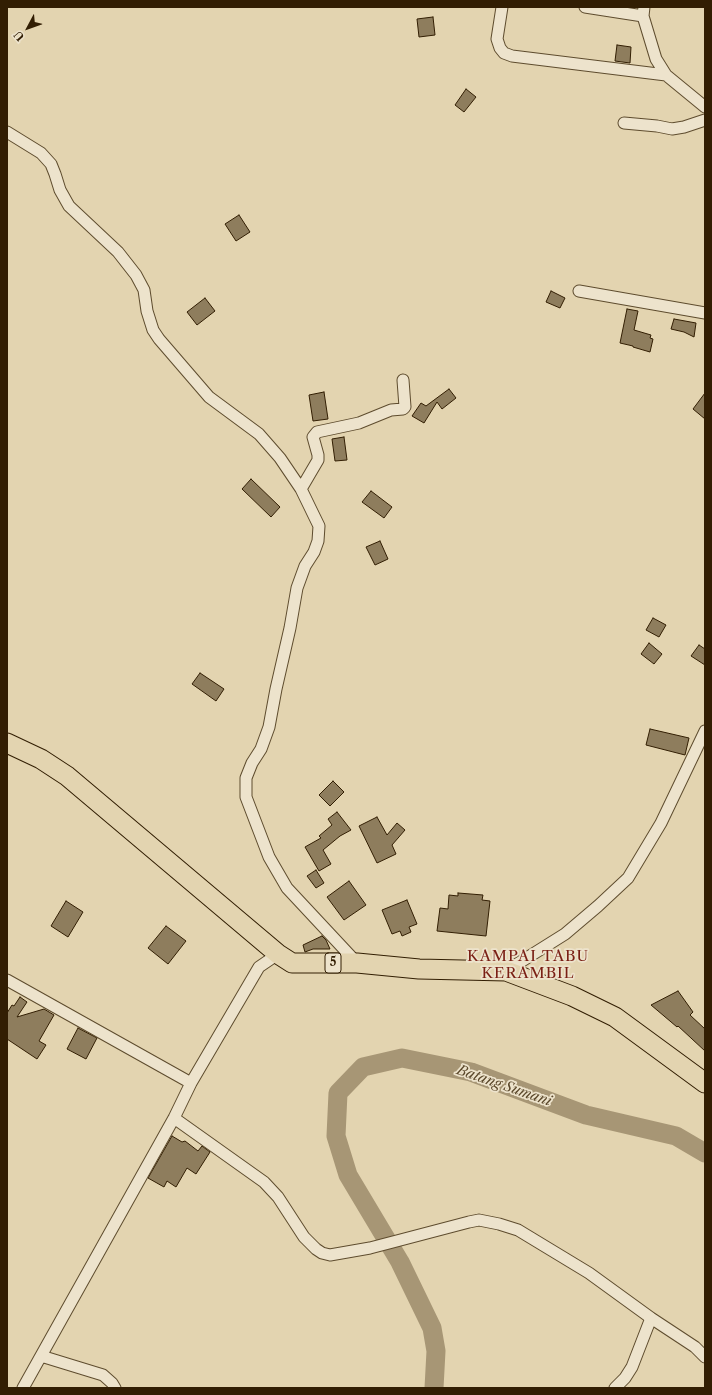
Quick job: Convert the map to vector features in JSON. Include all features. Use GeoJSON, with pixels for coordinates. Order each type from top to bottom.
{"type":"FeatureCollection","features":[{"type":"Feature","properties":{"kind":"highway","name":"5"},"geometry":{"type":"LineString","coordinates":[[7,743],[41,759],[67,776],[278,954],[292,963],[357,963],[419,969],[506,971],[572,996],[615,1018],[705,1083]]}},
{"type":"Feature","properties":{"kind":"street"},"geometry":{"type":"LineString","coordinates":[[502,7],[497,39],[500,48],[504,53],[512,56],[666,75]]}},
{"type":"Feature","properties":{"kind":"street"},"geometry":{"type":"LineString","coordinates":[[585,7],[643,11],[656,59],[666,75],[705,107]]}},
{"type":"Feature","properties":{"kind":"street"},"geometry":{"type":"LineString","coordinates":[[624,123],[672,129],[684,127],[705,120]]}},
{"type":"Feature","properties":{"kind":"street"},"geometry":{"type":"LineString","coordinates":[[7,132],[41,153],[51,164],[60,190],[69,206],[118,252],[136,275],[144,290],[147,312],[153,330],[166,349],[209,397],[264,439],[286,465],[301,488],[319,526],[318,541],[314,552],[305,566],[297,588],[269,727],[262,749],[252,763],[246,778],[246,797],[269,857],[287,888],[357,963]]}},
{"type":"Feature","properties":{"kind":"street"},"geometry":{"type":"LineString","coordinates":[[579,291],[705,313]]}},
{"type":"Feature","properties":{"kind":"street"},"geometry":{"type":"LineString","coordinates":[[301,488],[318,460],[314,437],[317,432],[359,423],[392,410],[403,409],[406,407],[403,380]]}},
{"type":"Feature","properties":{"kind":"street"},"geometry":{"type":"LineString","coordinates":[[506,971],[565,934],[628,878],[661,823],[705,731]]}},
{"type":"Feature","properties":{"kind":"street"},"geometry":{"type":"LineString","coordinates":[[23,1388],[174,1118],[191,1083],[259,967],[278,954]]}},
{"type":"Feature","properties":{"kind":"street"},"geometry":{"type":"LineString","coordinates":[[7,980],[191,1083]]}},
{"type":"Feature","properties":{"kind":"street"},"geometry":{"type":"LineString","coordinates":[[174,1118],[264,1182],[278,1197],[304,1237],[322,1254],[330,1255],[370,1248],[479,1220],[499,1224],[518,1230],[589,1272],[651,1318],[695,1347],[705,1357]]}},
{"type":"Feature","properties":{"kind":"street"},"geometry":{"type":"LineString","coordinates":[[615,1388],[625,1378],[632,1367],[651,1318]]}},
{"type":"Feature","properties":{"kind":"street"},"geometry":{"type":"LineString","coordinates":[[41,1356],[103,1375],[115,1388]]}},
{"type":"Feature","properties":{"kind":"building"},"geometry":{"type":"Polygon","coordinates":[[[433,17],[435,35],[419,37],[417,19],[433,17]]]}},
{"type":"Feature","properties":{"kind":"building"},"geometry":{"type":"Polygon","coordinates":[[[617,45],[631,47],[630,63],[615,61],[617,45]]]}},
{"type":"Feature","properties":{"kind":"building"},"geometry":{"type":"Polygon","coordinates":[[[466,89],[476,97],[464,112],[455,105],[466,89]]]}},
{"type":"Feature","properties":{"kind":"building"},"geometry":{"type":"Polygon","coordinates":[[[239,215],[250,232],[236,241],[225,224],[239,215]]]}},
{"type":"Feature","properties":{"kind":"building"},"geometry":{"type":"Polygon","coordinates":[[[551,291],[565,298],[560,308],[546,302],[551,291]]]}},
{"type":"Feature","properties":{"kind":"building"},"geometry":{"type":"Polygon","coordinates":[[[205,298],[215,311],[197,325],[187,312],[205,298]]]}},
{"type":"Feature","properties":{"kind":"building"},"geometry":{"type":"Polygon","coordinates":[[[627,309],[638,311],[634,330],[651,335],[650,338],[653,339],[650,352],[620,343],[627,309]]]}},
{"type":"Feature","properties":{"kind":"building"},"geometry":{"type":"Polygon","coordinates":[[[674,319],[696,323],[694,337],[684,332],[671,329],[674,319]]]}},
{"type":"Feature","properties":{"kind":"building"},"geometry":{"type":"Polygon","coordinates":[[[449,389],[456,398],[442,409],[437,402],[424,423],[412,416],[421,403],[426,406],[449,389]]]}},
{"type":"Feature","properties":{"kind":"building"},"geometry":{"type":"Polygon","coordinates":[[[324,392],[328,419],[313,421],[309,395],[324,392]]]}},
{"type":"Feature","properties":{"kind":"building"},"geometry":{"type":"Polygon","coordinates":[[[705,393],[705,419],[693,409],[705,393]]]}},
{"type":"Feature","properties":{"kind":"building"},"geometry":{"type":"Polygon","coordinates":[[[344,437],[347,460],[335,461],[332,439],[344,437]]]}},
{"type":"Feature","properties":{"kind":"building"},"geometry":{"type":"Polygon","coordinates":[[[251,479],[280,507],[271,517],[242,489],[251,479]]]}},
{"type":"Feature","properties":{"kind":"building"},"geometry":{"type":"Polygon","coordinates":[[[371,491],[392,507],[384,518],[362,502],[371,491]]]}},
{"type":"Feature","properties":{"kind":"building"},"geometry":{"type":"Polygon","coordinates":[[[380,541],[388,559],[375,565],[366,547],[380,541]]]}},
{"type":"Feature","properties":{"kind":"building"},"geometry":{"type":"Polygon","coordinates":[[[653,618],[666,625],[659,637],[646,630],[653,618]]]}},
{"type":"Feature","properties":{"kind":"building"},"geometry":{"type":"Polygon","coordinates":[[[649,643],[662,654],[654,664],[641,654],[649,643]]]}},
{"type":"Feature","properties":{"kind":"building"},"geometry":{"type":"Polygon","coordinates":[[[699,645],[705,649],[705,665],[691,656],[699,645]]]}},
{"type":"Feature","properties":{"kind":"building"},"geometry":{"type":"Polygon","coordinates":[[[200,673],[224,689],[216,701],[192,684],[200,673]]]}},
{"type":"Feature","properties":{"kind":"building"},"geometry":{"type":"Polygon","coordinates":[[[650,729],[689,738],[685,755],[646,745],[650,729]]]}},
{"type":"Feature","properties":{"kind":"building"},"geometry":{"type":"Polygon","coordinates":[[[333,781],[344,792],[330,806],[319,795],[333,781]]]}},
{"type":"Feature","properties":{"kind":"building"},"geometry":{"type":"Polygon","coordinates":[[[337,812],[351,830],[340,836],[323,850],[331,864],[319,871],[305,847],[321,838],[319,836],[332,825],[328,819],[337,812]]]}},
{"type":"Feature","properties":{"kind":"building"},"geometry":{"type":"Polygon","coordinates":[[[377,817],[387,835],[397,823],[405,830],[392,845],[396,854],[377,863],[359,826],[377,817]]]}},
{"type":"Feature","properties":{"kind":"building"},"geometry":{"type":"Polygon","coordinates":[[[316,870],[324,883],[316,888],[307,876],[316,870]]]}},
{"type":"Feature","properties":{"kind":"building"},"geometry":{"type":"Polygon","coordinates":[[[349,881],[366,905],[344,920],[327,897],[349,881]]]}},
{"type":"Feature","properties":{"kind":"building"},"geometry":{"type":"Polygon","coordinates":[[[458,893],[483,895],[482,900],[490,901],[486,936],[437,931],[440,908],[448,909],[449,895],[458,896],[458,893]]]}},
{"type":"Feature","properties":{"kind":"building"},"geometry":{"type":"Polygon","coordinates":[[[407,900],[417,924],[409,927],[411,932],[402,936],[400,931],[392,934],[382,910],[407,900]]]}},
{"type":"Feature","properties":{"kind":"building"},"geometry":{"type":"Polygon","coordinates":[[[66,901],[83,912],[68,937],[51,926],[66,901]]]}},
{"type":"Feature","properties":{"kind":"building"},"geometry":{"type":"Polygon","coordinates":[[[166,926],[186,941],[168,964],[148,948],[166,926]]]}},
{"type":"Feature","properties":{"kind":"building"},"geometry":{"type":"Polygon","coordinates":[[[322,936],[326,940],[330,949],[313,949],[305,952],[303,945],[322,936]]]}},
{"type":"Feature","properties":{"kind":"building"},"geometry":{"type":"Polygon","coordinates":[[[678,991],[693,1012],[690,1015],[705,1029],[705,1051],[678,1026],[677,1027],[651,1005],[678,991]]]}},
{"type":"Feature","properties":{"kind":"building"},"geometry":{"type":"Polygon","coordinates":[[[20,997],[27,1002],[17,1017],[44,1009],[54,1015],[39,1041],[46,1045],[37,1059],[7,1039],[7,1013],[20,997]]]}},
{"type":"Feature","properties":{"kind":"building"},"geometry":{"type":"Polygon","coordinates":[[[78,1028],[97,1038],[86,1059],[67,1049],[78,1028]]]}},
{"type":"Feature","properties":{"kind":"building"},"geometry":{"type":"Polygon","coordinates":[[[172,1136],[182,1142],[185,1141],[198,1151],[202,1146],[210,1152],[196,1174],[187,1168],[176,1187],[167,1181],[164,1187],[148,1178],[172,1136]]]}},
{"type":"Feature","properties":{"kind":"waterway","name":"Batang Sumani"},"geometry":{"type":"LineString","coordinates":[[434,1388],[436,1351],[432,1328],[400,1262],[348,1175],[336,1136],[338,1093],[363,1067],[402,1058],[471,1072],[586,1115],[676,1136],[705,1153]]}},
{"type":"Feature","properties":{"kind":"district","name":"KAMPAI TABU KERAMBIL"},"geometry":{"type":"Point","coordinates":[528,966]}}]}
